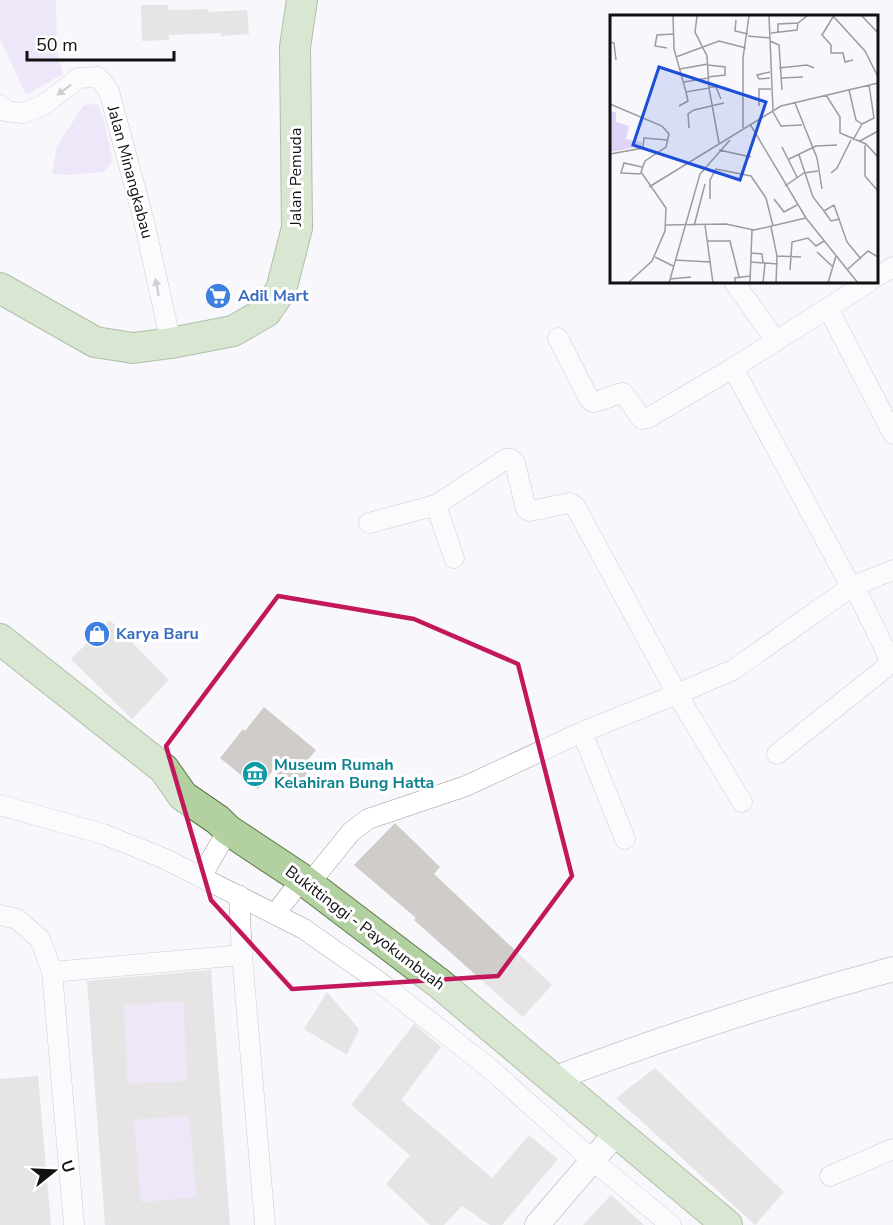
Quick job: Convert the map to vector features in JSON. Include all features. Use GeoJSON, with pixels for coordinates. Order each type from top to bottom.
{"type":"FeatureCollection","features":[{"type":"Feature","properties":{"kind":"main road","name":"Jalan Pemuda"},"geometry":{"type":"LineString","coordinates":[[0,288],[95,342],[133,348],[171,344],[233,331],[266,312],[281,290],[297,228],[295,47],[302,0]]}},
{"type":"Feature","properties":{"kind":"main road","name":"Bukittinggi - Payokumbuah"},"geometry":{"type":"LineString","coordinates":[[0,639],[164,769],[183,796],[218,820],[228,830],[306,881],[440,984],[727,1225]]}},
{"type":"Feature","properties":{"kind":"main road"},"geometry":{"type":"LineString","coordinates":[[0,661],[151,780],[183,796]]}},
{"type":"Feature","properties":{"kind":"street","name":"Jalan Minangkabau"},"geometry":{"type":"LineString","coordinates":[[0,105],[4,111],[23,113],[42,106],[79,78],[98,77],[104,84],[109,91],[144,221],[171,344]]}},
{"type":"Feature","properties":{"kind":"street"},"geometry":{"type":"LineString","coordinates":[[878,276],[893,267]]}},
{"type":"Feature","properties":{"kind":"street"},"geometry":{"type":"LineString","coordinates":[[735,284],[776,341]]}},
{"type":"Feature","properties":{"kind":"street"},"geometry":{"type":"LineString","coordinates":[[558,338],[593,402],[600,402],[623,393],[642,419],[648,418],[733,368],[866,284]]}},
{"type":"Feature","properties":{"kind":"street"},"geometry":{"type":"LineString","coordinates":[[828,308],[893,434]]}},
{"type":"Feature","properties":{"kind":"street"},"geometry":{"type":"LineString","coordinates":[[733,368],[887,653],[888,662],[884,669],[777,754]]}},
{"type":"Feature","properties":{"kind":"street"},"geometry":{"type":"LineString","coordinates":[[369,522],[436,505],[506,459],[511,459],[515,463],[526,509],[530,512],[570,503],[575,506],[677,694],[742,802]]}},
{"type":"Feature","properties":{"kind":"street"},"geometry":{"type":"LineString","coordinates":[[436,505],[454,558]]}},
{"type":"Feature","properties":{"kind":"street"},"geometry":{"type":"LineString","coordinates":[[275,914],[351,832],[368,819],[466,786],[582,732],[744,664],[852,587],[893,570]]}},
{"type":"Feature","properties":{"kind":"street"},"geometry":{"type":"LineString","coordinates":[[582,732],[625,839]]}},
{"type":"Feature","properties":{"kind":"street"},"geometry":{"type":"LineString","coordinates":[[0,805],[103,834],[163,858],[304,929],[378,981],[488,1067],[592,1160],[671,1225]]}},
{"type":"Feature","properties":{"kind":"street"},"geometry":{"type":"LineString","coordinates":[[201,877],[228,830]]}},
{"type":"Feature","properties":{"kind":"street"},"geometry":{"type":"LineString","coordinates":[[239,895],[265,1225]]}},
{"type":"Feature","properties":{"kind":"street"},"geometry":{"type":"LineString","coordinates":[[0,915],[17,919],[40,939],[52,972],[74,1225]]}},
{"type":"Feature","properties":{"kind":"street"},"geometry":{"type":"LineString","coordinates":[[52,972],[242,955]]}},
{"type":"Feature","properties":{"kind":"street"},"geometry":{"type":"LineString","coordinates":[[553,1079],[709,1023],[800,994],[893,969]]}},
{"type":"Feature","properties":{"kind":"street"},"geometry":{"type":"LineString","coordinates":[[537,1225],[617,1132]]}},
{"type":"Feature","properties":{"kind":"street"},"geometry":{"type":"LineString","coordinates":[[830,1176],[893,1149]]}},
{"type":"Feature","properties":{"kind":"highlighted area"},"geometry":{"type":"Polygon","coordinates":[[[278,596],[414,619],[518,664],[572,876],[498,976],[292,989],[211,900],[166,746],[278,596]]]}},
{"type":"Feature","properties":{"kind":"shaded area"},"geometry":{"type":"Polygon","coordinates":[[[0,0],[56,0],[57,53],[63,74],[26,95],[0,39],[0,0]]]}},
{"type":"Feature","properties":{"kind":"shaded area"},"geometry":{"type":"Polygon","coordinates":[[[98,105],[104,120],[113,162],[103,172],[52,174],[57,146],[83,106],[98,105]]]}},
{"type":"Feature","properties":{"kind":"shaded area"},"geometry":{"type":"Polygon","coordinates":[[[183,1002],[187,1081],[128,1083],[124,1005],[183,1002]]]}},
{"type":"Feature","properties":{"kind":"shaded area"},"geometry":{"type":"Polygon","coordinates":[[[189,1116],[196,1197],[141,1202],[134,1120],[189,1116]]]}},
{"type":"Feature","properties":{"kind":"building"},"geometry":{"type":"Polygon","coordinates":[[[141,5],[168,5],[169,10],[208,9],[208,12],[247,10],[249,34],[169,35],[169,40],[142,41],[141,5]]]}},
{"type":"Feature","properties":{"kind":"building"},"geometry":{"type":"Polygon","coordinates":[[[110,620],[169,680],[132,719],[71,659],[110,620]]]}},
{"type":"Feature","properties":{"kind":"building"},"geometry":{"type":"Polygon","coordinates":[[[264,707],[316,750],[303,766],[308,776],[281,786],[275,768],[258,789],[220,758],[264,707]]]}},
{"type":"Feature","properties":{"kind":"building"},"geometry":{"type":"Polygon","coordinates":[[[395,823],[440,867],[434,874],[552,985],[523,1017],[414,920],[416,918],[354,865],[395,823]]]}},
{"type":"Feature","properties":{"kind":"building"},"geometry":{"type":"Polygon","coordinates":[[[211,970],[230,1225],[105,1225],[87,981],[211,970]],[[183,1002],[124,1005],[128,1083],[187,1081],[183,1002]],[[189,1116],[134,1120],[141,1202],[196,1197],[189,1116]]]}},
{"type":"Feature","properties":{"kind":"building"},"geometry":{"type":"Polygon","coordinates":[[[327,992],[359,1029],[347,1055],[304,1029],[327,992]]]}},
{"type":"Feature","properties":{"kind":"building"},"geometry":{"type":"Polygon","coordinates":[[[414,1024],[441,1047],[401,1100],[492,1178],[529,1135],[558,1159],[502,1225],[490,1225],[462,1206],[444,1225],[430,1225],[386,1184],[410,1155],[351,1105],[414,1024]]]}},
{"type":"Feature","properties":{"kind":"building"},"geometry":{"type":"Polygon","coordinates":[[[655,1068],[784,1192],[755,1225],[616,1098],[655,1068]]]}},
{"type":"Feature","properties":{"kind":"building"},"geometry":{"type":"Polygon","coordinates":[[[38,1076],[51,1225],[0,1225],[0,1079],[38,1076]]]}},
{"type":"Feature","properties":{"kind":"building"},"geometry":{"type":"Polygon","coordinates":[[[611,1195],[644,1225],[583,1225],[611,1195]]]}},
{"type":"Feature","properties":{"kind":"place","name":"Adil Mart"},"geometry":{"type":"Point","coordinates":[218,296]}},
{"type":"Feature","properties":{"kind":"place","name":"Karya Baru"},"geometry":{"type":"Point","coordinates":[97,634]}},
{"type":"Feature","properties":{"kind":"place","name":"Museum Rumah Kelahiran Bung Hatta"},"geometry":{"type":"Point","coordinates":[255,774]}}]}
